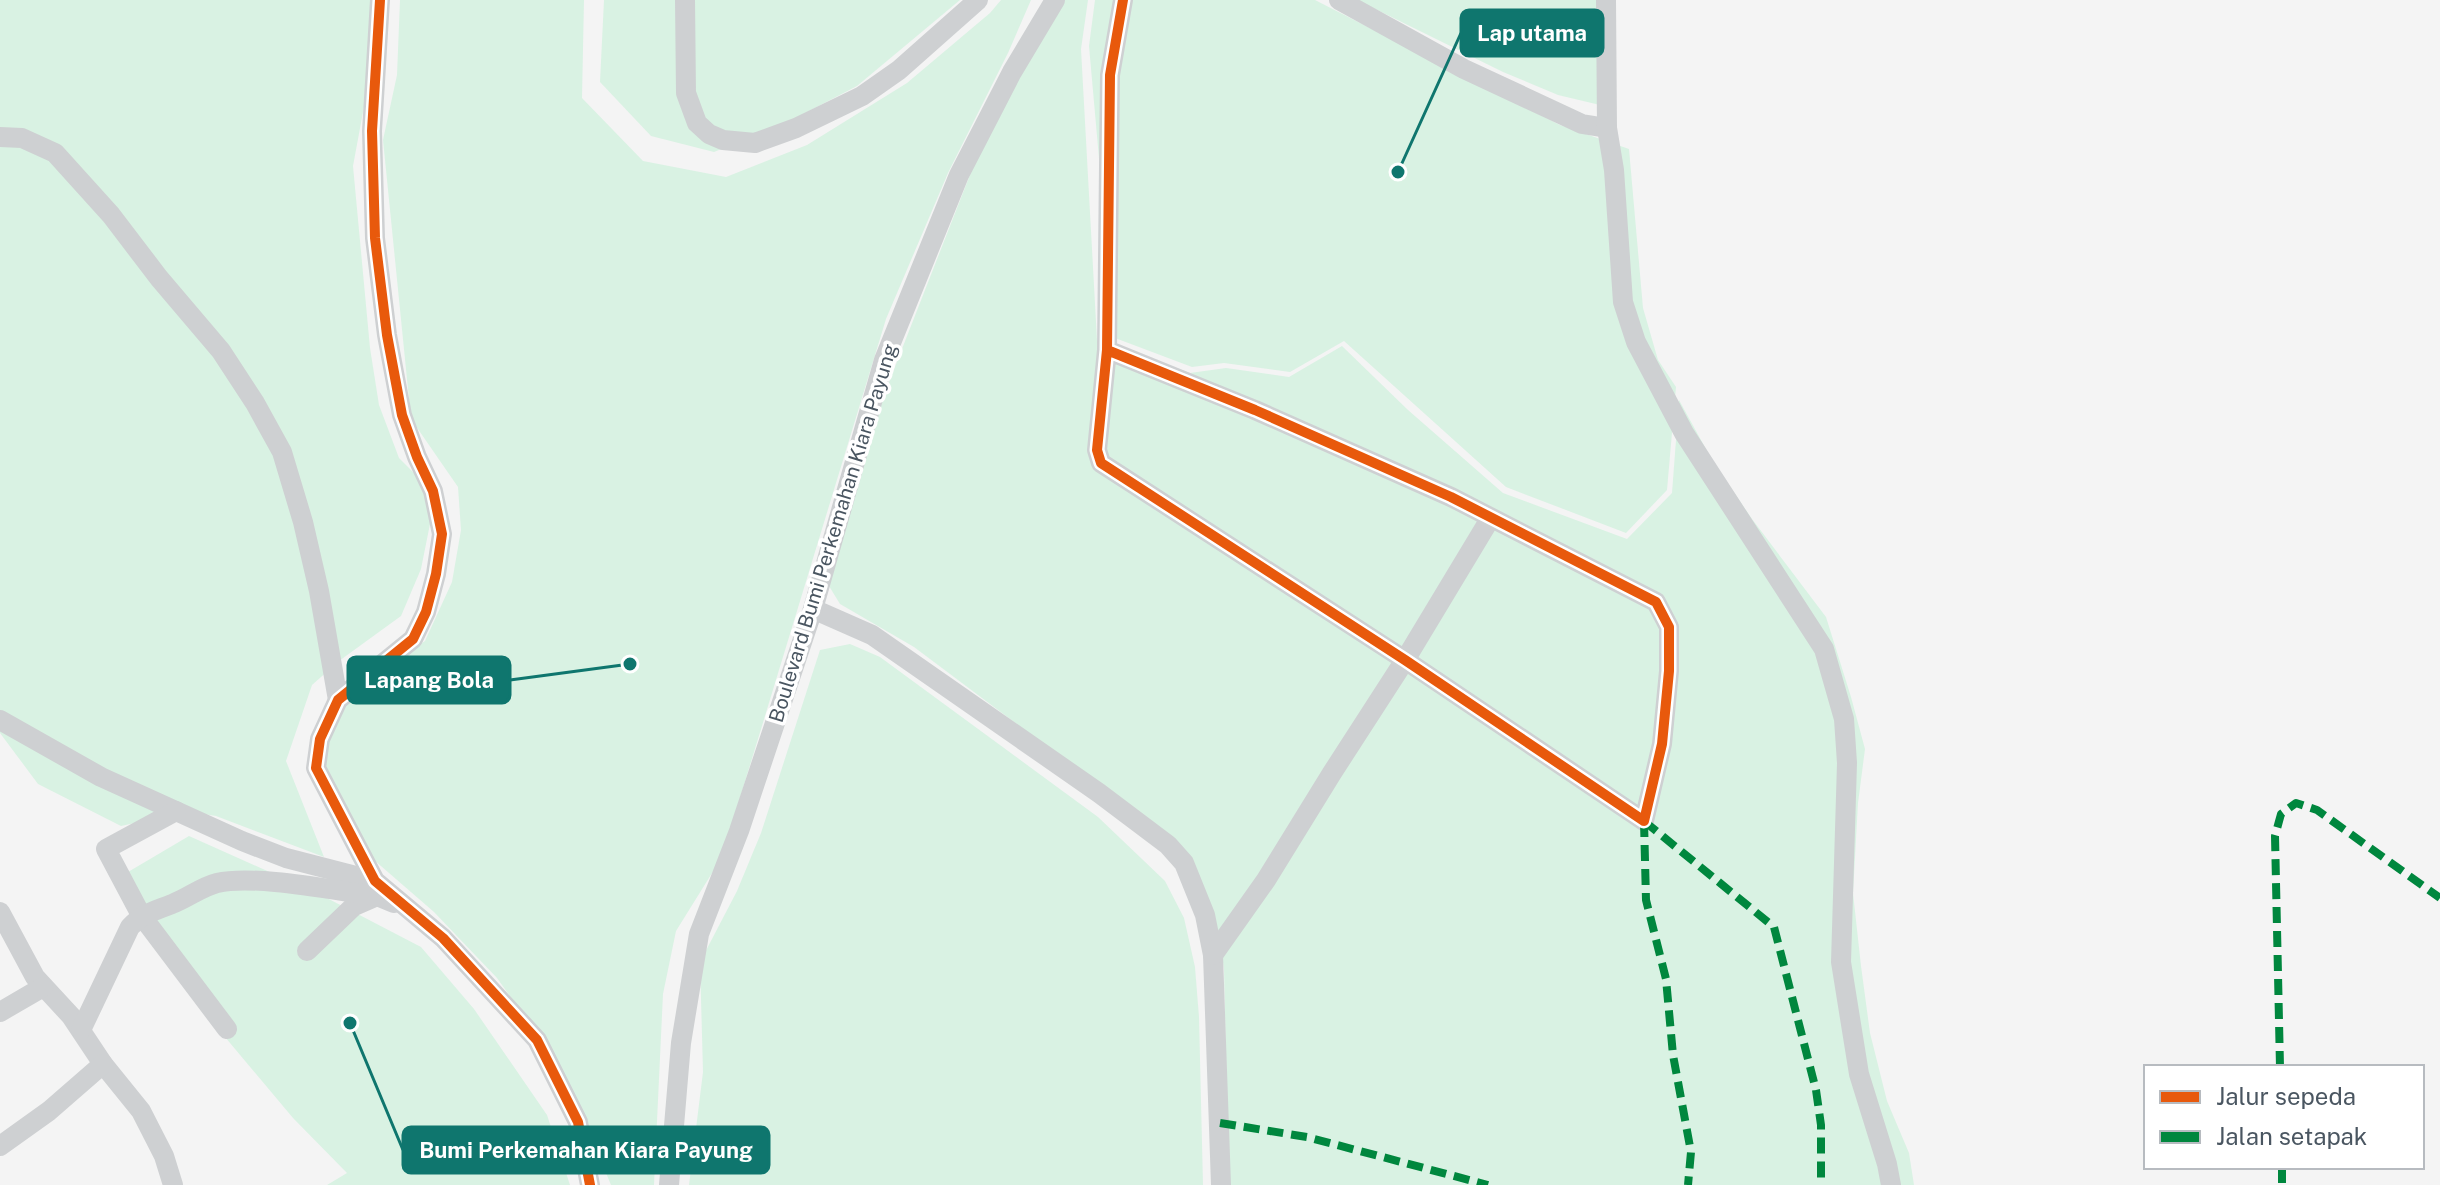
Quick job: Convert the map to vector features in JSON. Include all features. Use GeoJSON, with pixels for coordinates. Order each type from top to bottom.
{"type":"FeatureCollection","features":[{"type":"Feature","properties":{"kind":"street"},"geometry":{"type":"LineString","coordinates":[[376,889],[316,768],[320,739],[338,700],[413,639],[426,612],[442,534],[433,491],[402,415],[387,335],[375,238],[372,131],[380,0]]}},
{"type":"Feature","properties":{"kind":"street"},"geometry":{"type":"LineString","coordinates":[[685,0],[686,93],[697,123],[709,134],[723,140],[755,143],[796,128],[862,96],[899,70],[978,0]]}},
{"type":"Feature","properties":{"kind":"street","name":"Boulevard Bumi Perkemahan Kiara Payung"},"geometry":{"type":"LineString","coordinates":[[669,1185],[681,1043],[699,934],[739,831],[813,609],[884,360],[959,175],[1012,72],[1055,0]]}},
{"type":"Feature","properties":{"kind":"street"},"geometry":{"type":"LineString","coordinates":[[1107,350],[1451,497],[1656,602],[1669,627],[1669,671],[1662,744],[1644,821],[1405,660],[1101,463],[1097,450],[1107,350],[1110,75],[1123,0]]}},
{"type":"Feature","properties":{"kind":"street"},"geometry":{"type":"LineString","coordinates":[[1339,0],[1464,69],[1582,124],[1607,128]]}},
{"type":"Feature","properties":{"kind":"street"},"geometry":{"type":"LineString","coordinates":[[1606,0],[1607,128],[1614,170],[1623,302],[1636,342],[1684,433],[1824,649],[1844,719],[1847,763],[1841,962],[1859,1074],[1891,1185]]}},
{"type":"Feature","properties":{"kind":"street"},"geometry":{"type":"LineString","coordinates":[[0,137],[22,138],[55,153],[111,215],[221,351],[255,403],[282,452],[303,522],[338,700]]}},
{"type":"Feature","properties":{"kind":"street"},"geometry":{"type":"LineString","coordinates":[[1213,955],[1262,888],[1490,519]]}},
{"type":"Feature","properties":{"kind":"street"},"geometry":{"type":"LineString","coordinates":[[813,609],[872,635],[1099,793],[1168,845],[1184,863],[1205,915],[1213,955],[1221,1185]]}},
{"type":"Feature","properties":{"kind":"street"},"geometry":{"type":"LineString","coordinates":[[0,720],[101,777],[286,858],[376,889],[412,911],[443,938],[537,1040],[578,1122],[590,1185]]}},
{"type":"Feature","properties":{"kind":"street"},"geometry":{"type":"LineString","coordinates":[[176,811],[106,849],[141,915],[227,1029]]}},
{"type":"Feature","properties":{"kind":"street"},"geometry":{"type":"LineString","coordinates":[[81,1030],[130,927],[141,915],[176,903],[217,883],[235,881],[376,889]]}},
{"type":"Feature","properties":{"kind":"street"},"geometry":{"type":"LineString","coordinates":[[307,951],[376,889]]}},
{"type":"Feature","properties":{"kind":"street"},"geometry":{"type":"LineString","coordinates":[[0,912],[35,977],[81,1030],[103,1064],[141,1111],[164,1156],[173,1185]]}},
{"type":"Feature","properties":{"kind":"street"},"geometry":{"type":"LineString","coordinates":[[0,1012],[43,987]]}},
{"type":"Feature","properties":{"kind":"street"},"geometry":{"type":"LineString","coordinates":[[0,1146],[49,1111],[103,1064]]}},
{"type":"Feature","properties":{"kind":"green space"},"geometry":{"type":"Polygon","coordinates":[[[0,0],[372,0],[371,69],[353,166],[370,348],[379,405],[399,458],[424,483],[432,514],[421,569],[401,616],[339,661],[312,685],[286,761],[324,857],[216,816],[178,810],[121,826],[38,784],[0,733],[0,0]]]}},
{"type":"Feature","properties":{"kind":"green space"},"geometry":{"type":"Polygon","coordinates":[[[400,0],[584,0],[582,98],[643,161],[726,177],[807,145],[907,83],[990,13],[1001,0],[1031,0],[948,173],[886,319],[722,857],[676,931],[663,994],[654,1185],[611,1185],[582,1115],[543,1043],[497,978],[434,912],[374,860],[320,767],[337,706],[425,641],[452,582],[461,530],[458,487],[411,419],[383,140],[397,75],[400,0]]]}},
{"type":"Feature","properties":{"kind":"green space"},"geometry":{"type":"Polygon","coordinates":[[[604,0],[960,0],[857,86],[786,123],[714,152],[651,136],[600,82],[604,0]]]}},
{"type":"Feature","properties":{"kind":"green space"},"geometry":{"type":"Polygon","coordinates":[[[1057,0],[1088,0],[1081,49],[1097,340],[1190,373],[1226,368],[1289,377],[1342,346],[1408,410],[1503,493],[1627,539],[1672,493],[1679,400],[1712,460],[1826,617],[1851,697],[1865,749],[1858,803],[1853,893],[1861,966],[1870,1033],[1887,1101],[1909,1153],[1914,1185],[1229,1185],[1224,970],[1219,932],[1174,857],[1018,725],[914,647],[840,604],[829,586],[884,395],[975,162],[1057,0]]]}},
{"type":"Feature","properties":{"kind":"green space"},"geometry":{"type":"Polygon","coordinates":[[[1095,0],[1315,0],[1560,125],[1629,149],[1643,308],[1658,360],[1676,387],[1667,490],[1626,533],[1506,487],[1344,341],[1290,372],[1224,363],[1192,367],[1115,338],[1089,46],[1095,0]]]}},
{"type":"Feature","properties":{"kind":"green space"},"geometry":{"type":"Polygon","coordinates":[[[1357,0],[1598,0],[1600,105],[1558,95],[1503,72],[1357,0]]]}},
{"type":"Feature","properties":{"kind":"green space"},"geometry":{"type":"Polygon","coordinates":[[[850,644],[880,657],[1098,817],[1165,881],[1184,918],[1195,967],[1203,1185],[689,1185],[703,1072],[700,962],[737,891],[761,833],[820,650],[850,644]]]}},
{"type":"Feature","properties":{"kind":"green space"},"geometry":{"type":"Polygon","coordinates":[[[189,836],[323,896],[421,947],[474,1009],[547,1115],[570,1185],[327,1185],[347,1173],[293,1118],[225,1037],[138,907],[128,872],[189,836]]]}},
{"type":"Feature","properties":{"kind":"marked path"},"geometry":{"type":"LineString","coordinates":[[2280,1065],[2275,836],[2281,814],[2296,803],[2317,810],[2440,898]]}},
{"type":"Feature","properties":{"kind":"marked path"},"geometry":{"type":"LineString","coordinates":[[1644,821],[1774,927],[1816,1090],[1821,1125],[1821,1185]]}},
{"type":"Feature","properties":{"kind":"marked path"},"geometry":{"type":"LineString","coordinates":[[1644,821],[1646,900],[1666,979],[1673,1055],[1691,1152],[1688,1185]]}},
{"type":"Feature","properties":{"kind":"marked path"},"geometry":{"type":"LineString","coordinates":[[1220,1123],[1307,1137],[1488,1185]]}},
{"type":"Feature","properties":{"kind":"marked path"},"geometry":{"type":"LineString","coordinates":[[2282,1169],[2282,1185]]}},
{"type":"Feature","properties":{"kind":"cycle path"},"geometry":{"type":"LineString","coordinates":[[380,0],[372,131],[375,238],[387,335],[402,415],[433,491],[442,534],[426,612],[413,639],[338,700],[320,739],[316,768],[375,881],[443,938],[537,1040],[578,1122],[590,1185]]}},
{"type":"Feature","properties":{"kind":"cycle path"},"geometry":{"type":"LineString","coordinates":[[1107,350],[1255,410],[1451,497],[1656,602],[1669,627],[1669,671],[1662,744],[1644,821],[1405,660],[1101,463],[1097,450],[1107,350],[1110,75],[1123,0]]}},
{"type":"Feature","properties":{"kind":"place","name":"Lap utama"},"geometry":{"type":"Point","coordinates":[1398,172]}},
{"type":"Feature","properties":{"kind":"place","name":"Lapang Bola"},"geometry":{"type":"Point","coordinates":[630,664]}},
{"type":"Feature","properties":{"kind":"place","name":"Bumi Perkemahan Kiara Payung"},"geometry":{"type":"Point","coordinates":[350,1023]}}]}
